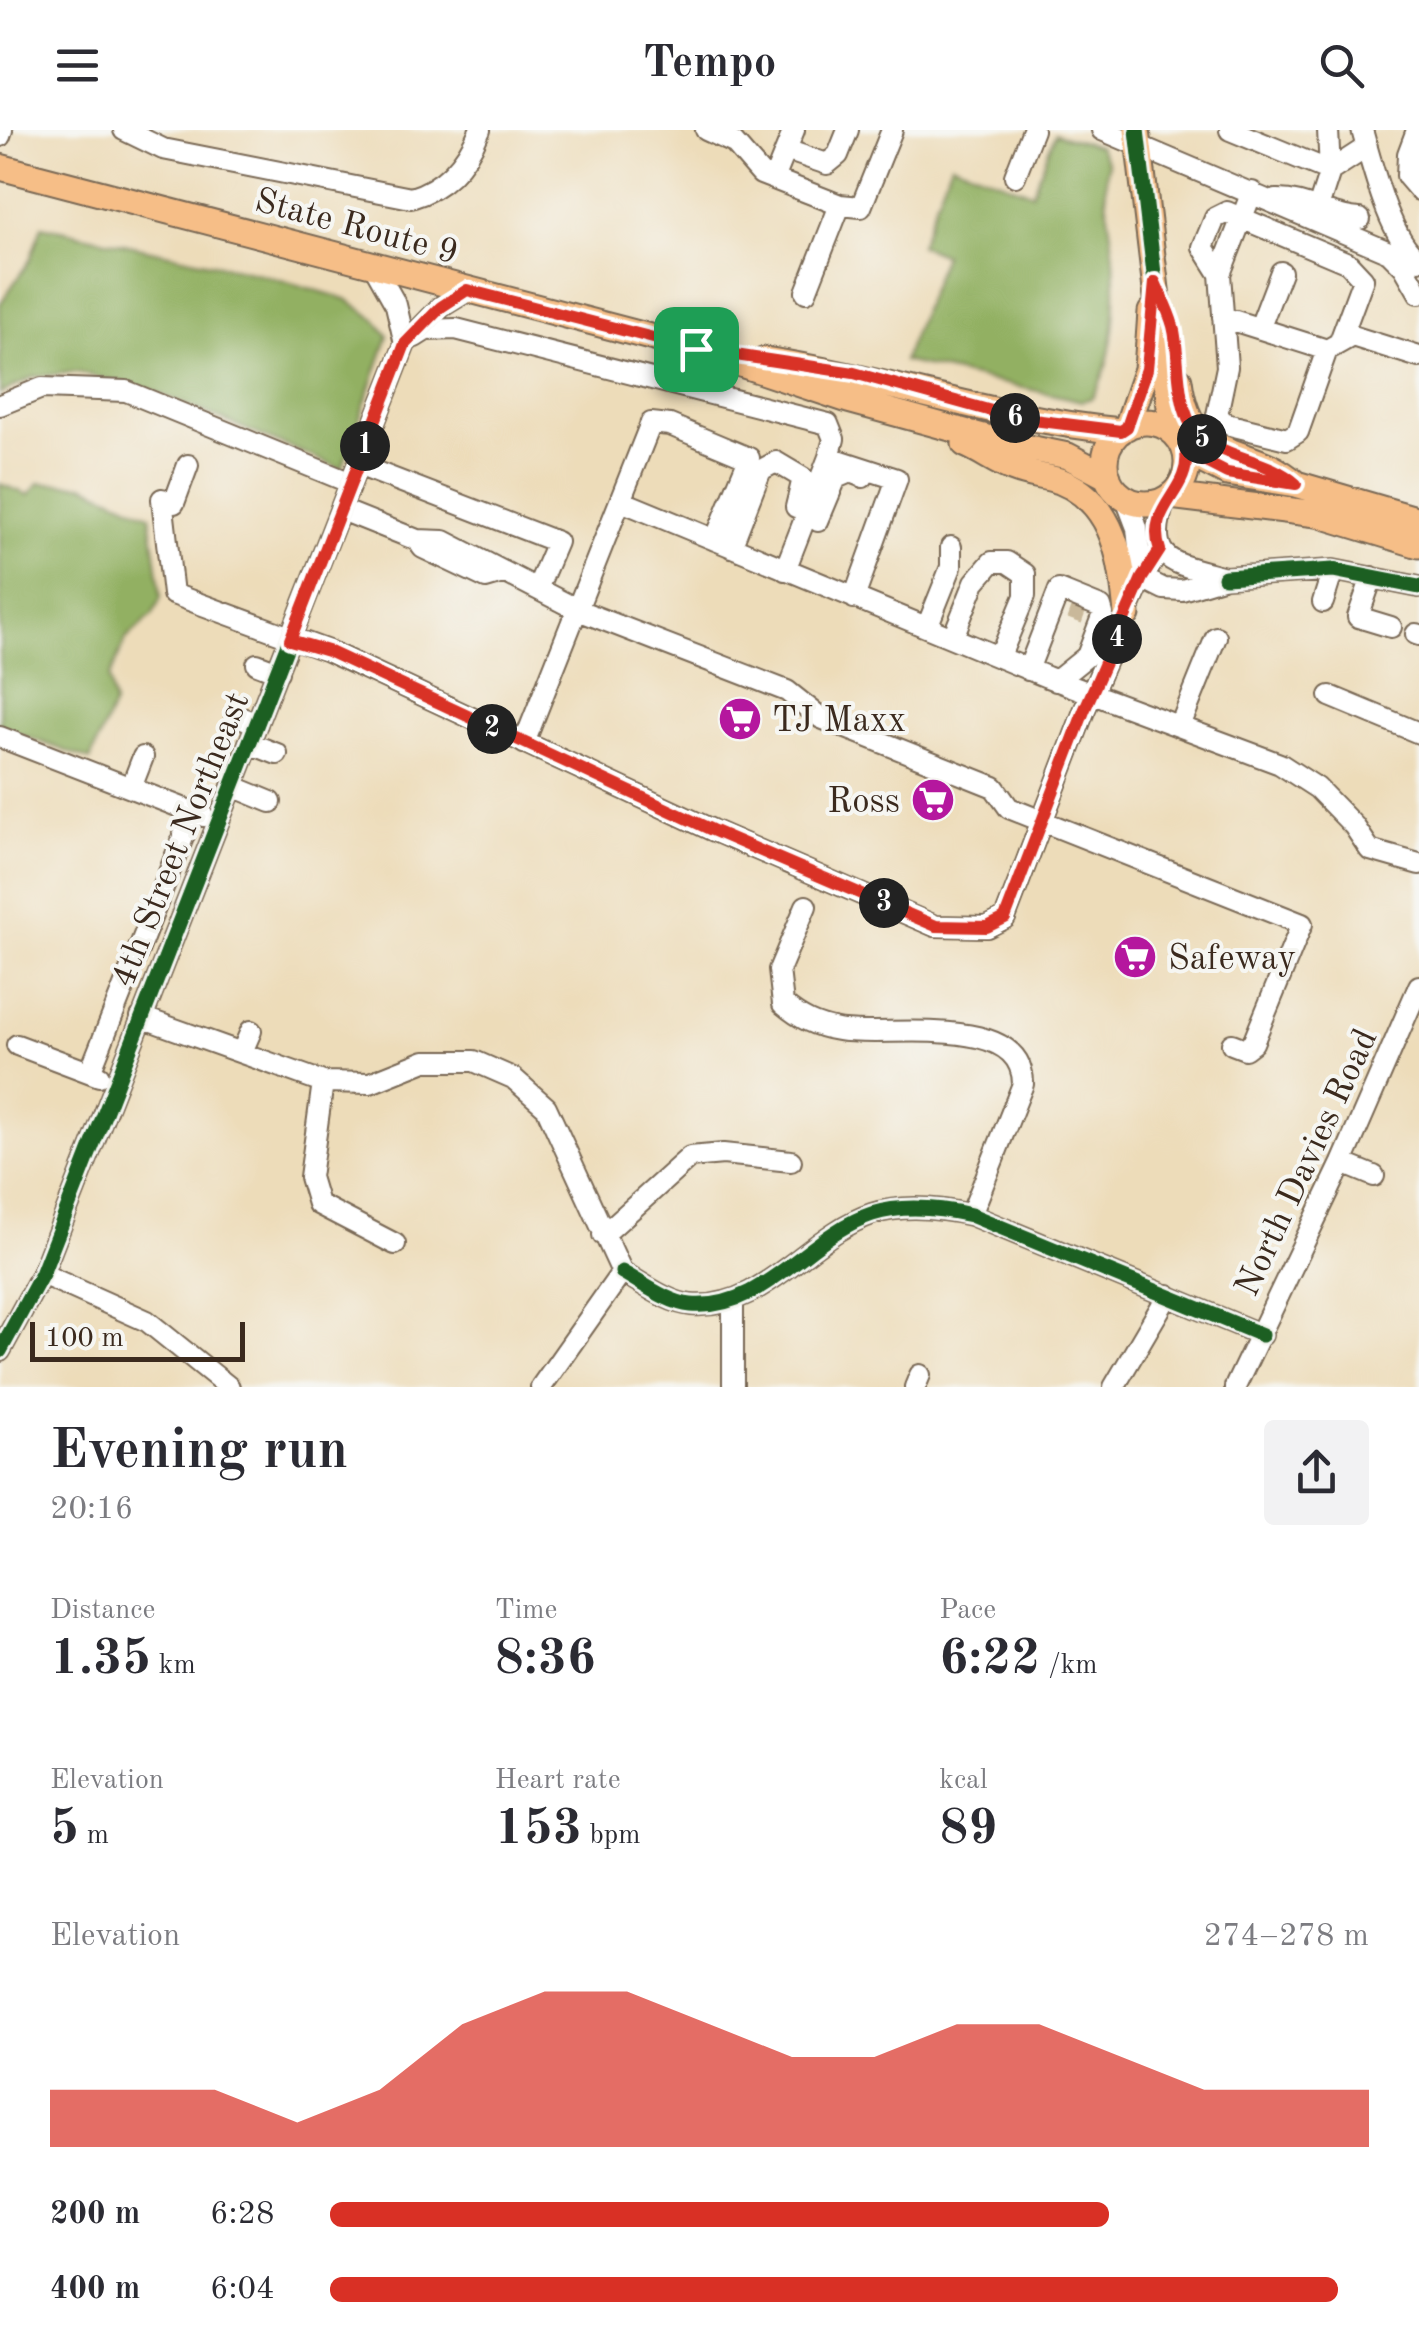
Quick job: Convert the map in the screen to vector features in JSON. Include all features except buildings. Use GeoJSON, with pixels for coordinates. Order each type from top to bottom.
{"type":"FeatureCollection","features":[{"type":"Feature","properties":{"kind":"main road"},"geometry":{"type":"LineString","coordinates":[[1139,139],[1155,282],[1186,472],[1168,498]]}},
{"type":"Feature","properties":{"kind":"main road","name":"State Route 9"},"geometry":{"type":"LineString","coordinates":[[0,166],[696,349],[848,400],[1068,456],[1108,478]]}},
{"type":"Feature","properties":{"kind":"main road"},"geometry":{"type":"LineString","coordinates":[[1155,282],[1147,369],[1124,429],[1107,452],[1108,478],[1126,499],[1138,504],[1168,498],[1304,511],[1418,539]]}},
{"type":"Feature","properties":{"kind":"main road"},"geometry":{"type":"LineString","coordinates":[[1155,282],[1173,325],[1181,392],[1192,426],[1227,453],[1280,471],[1296,484],[1418,539]]}},
{"type":"Feature","properties":{"kind":"main road","name":"State Route 9"},"geometry":{"type":"LineString","coordinates":[[696,349],[854,373],[1017,418],[1124,429]]}},
{"type":"Feature","properties":{"kind":"main road"},"geometry":{"type":"LineString","coordinates":[[898,411],[1011,468],[1059,481],[1083,494],[1103,515],[1115,538],[1127,614]]}},
{"type":"Feature","properties":{"kind":"main road"},"geometry":{"type":"LineString","coordinates":[[1124,429],[1150,422],[1227,473],[1296,484]]}},
{"type":"Feature","properties":{"kind":"street"},"geometry":{"type":"LineString","coordinates":[[124,130],[163,149],[411,198],[431,192],[469,156],[480,130]]}},
{"type":"Feature","properties":{"kind":"street"},"geometry":{"type":"LineString","coordinates":[[706,130],[737,136],[761,174],[857,210]]}},
{"type":"Feature","properties":{"kind":"street"},"geometry":{"type":"LineString","coordinates":[[774,179],[790,140],[826,164],[838,155],[848,130]]}},
{"type":"Feature","properties":{"kind":"street"},"geometry":{"type":"LineString","coordinates":[[806,292],[857,210],[892,130]]}},
{"type":"Feature","properties":{"kind":"street"},"geometry":{"type":"LineString","coordinates":[[1102,130],[1139,139],[1252,192],[1311,213],[1398,260],[1419,294]]}},
{"type":"Feature","properties":{"kind":"street"},"geometry":{"type":"LineString","coordinates":[[1230,130],[1330,171]]}},
{"type":"Feature","properties":{"kind":"street"},"geometry":{"type":"LineString","coordinates":[[1328,130],[1330,171]]}},
{"type":"Feature","properties":{"kind":"street"},"geometry":{"type":"LineString","coordinates":[[1016,176],[1030,131]]}},
{"type":"Feature","properties":{"kind":"street"},"geometry":{"type":"LineString","coordinates":[[1378,182],[1413,183],[1415,132]]}},
{"type":"Feature","properties":{"kind":"street"},"geometry":{"type":"LineString","coordinates":[[1260,328],[1288,256],[1330,171],[1364,138],[1378,182],[1374,213],[1358,232],[1364,242]]}},
{"type":"Feature","properties":{"kind":"street"},"geometry":{"type":"LineString","coordinates":[[1242,218],[1252,192]]}},
{"type":"Feature","properties":{"kind":"street"},"geometry":{"type":"LineString","coordinates":[[1227,212],[1242,218],[1288,256],[1360,272],[1363,279],[1298,432],[1287,439],[1226,424],[1218,415],[1227,367],[1220,274],[1203,247],[1215,218],[1227,212]]}},
{"type":"Feature","properties":{"kind":"street"},"geometry":{"type":"LineString","coordinates":[[1311,213],[1374,213],[1419,260]]}},
{"type":"Feature","properties":{"kind":"street"},"geometry":{"type":"LineString","coordinates":[[374,266],[396,305],[405,344]]}},
{"type":"Feature","properties":{"kind":"street"},"geometry":{"type":"LineString","coordinates":[[405,344],[441,307],[467,290]]}},
{"type":"Feature","properties":{"kind":"street"},"geometry":{"type":"LineString","coordinates":[[1223,316],[1333,345],[1352,336],[1419,358]]}},
{"type":"Feature","properties":{"kind":"street"},"geometry":{"type":"LineString","coordinates":[[405,344],[426,330],[456,329],[828,424],[834,439],[784,569]]}},
{"type":"Feature","properties":{"kind":"street","name":"4th Street Northeast"},"geometry":{"type":"LineString","coordinates":[[0,1352],[42,1274],[405,344]]}},
{"type":"Feature","properties":{"kind":"street"},"geometry":{"type":"LineString","coordinates":[[0,405],[42,388],[126,390],[354,474],[557,542],[536,589]]}},
{"type":"Feature","properties":{"kind":"street"},"geometry":{"type":"LineString","coordinates":[[524,743],[651,423],[670,425],[749,458],[723,543]]}},
{"type":"Feature","properties":{"kind":"street"},"geometry":{"type":"LineString","coordinates":[[828,457],[891,474],[898,486],[854,598]]}},
{"type":"Feature","properties":{"kind":"street"},"geometry":{"type":"LineString","coordinates":[[723,543],[761,470],[776,462],[802,478],[804,490],[784,569]]}},
{"type":"Feature","properties":{"kind":"street"},"geometry":{"type":"LineString","coordinates":[[188,465],[168,501],[174,594],[328,651],[524,743],[936,926],[987,927],[1005,918],[1093,694],[1142,578],[1160,550]]}},
{"type":"Feature","properties":{"kind":"street"},"geometry":{"type":"LineString","coordinates":[[784,569],[842,474],[880,483],[894,496]]}},
{"type":"Feature","properties":{"kind":"street"},"geometry":{"type":"LineString","coordinates":[[1168,498],[1156,530],[1160,550],[1178,565],[1225,577]]}},
{"type":"Feature","properties":{"kind":"street"},"geometry":{"type":"LineString","coordinates":[[1126,499],[1138,528],[1142,578]]}},
{"type":"Feature","properties":{"kind":"street"},"geometry":{"type":"LineString","coordinates":[[621,501],[854,598],[889,604],[927,627],[1028,670],[1280,764],[1346,818],[1370,850],[1419,864]]}},
{"type":"Feature","properties":{"kind":"street"},"geometry":{"type":"LineString","coordinates":[[342,510],[417,540],[424,548],[486,578],[504,573],[578,610],[787,691],[821,718],[994,787],[1009,808],[1302,924],[1252,1044],[1245,1048],[1232,1044]]}},
{"type":"Feature","properties":{"kind":"street"},"geometry":{"type":"LineString","coordinates":[[927,627],[951,567],[951,547]]}},
{"type":"Feature","properties":{"kind":"street"},"geometry":{"type":"LineString","coordinates":[[953,638],[982,571],[999,561],[1013,565],[1025,574],[1027,586],[1000,656]]}},
{"type":"Feature","properties":{"kind":"street"},"geometry":{"type":"LineString","coordinates":[[1142,578],[1164,589],[1182,590],[1225,577],[1332,570],[1419,587]]}},
{"type":"Feature","properties":{"kind":"street"},"geometry":{"type":"LineString","coordinates":[[1323,602],[1332,570]]}},
{"type":"Feature","properties":{"kind":"street"},"geometry":{"type":"LineString","coordinates":[[1372,577],[1358,616],[1391,627]]}},
{"type":"Feature","properties":{"kind":"street"},"geometry":{"type":"LineString","coordinates":[[1028,670],[1078,612],[1087,656],[1056,681]]}},
{"type":"Feature","properties":{"kind":"street"},"geometry":{"type":"LineString","coordinates":[[1180,726],[1216,638]]}},
{"type":"Feature","properties":{"kind":"street"},"geometry":{"type":"LineString","coordinates":[[257,664],[278,672]]}},
{"type":"Feature","properties":{"kind":"street"},"geometry":{"type":"LineString","coordinates":[[1330,696],[1419,733]]}},
{"type":"Feature","properties":{"kind":"street"},"geometry":{"type":"LineString","coordinates":[[234,715],[277,754]]}},
{"type":"Feature","properties":{"kind":"street"},"geometry":{"type":"LineString","coordinates":[[0,737],[218,822]]}},
{"type":"Feature","properties":{"kind":"street"},"geometry":{"type":"LineString","coordinates":[[130,788],[144,758]]}},
{"type":"Feature","properties":{"kind":"street"},"geometry":{"type":"LineString","coordinates":[[232,786],[271,802]]}},
{"type":"Feature","properties":{"kind":"street"},"geometry":{"type":"LineString","coordinates":[[90,1072],[192,812]]}},
{"type":"Feature","properties":{"kind":"street"},"geometry":{"type":"LineString","coordinates":[[1386,856],[1419,878]]}},
{"type":"Feature","properties":{"kind":"street"},"geometry":{"type":"LineString","coordinates":[[806,906],[779,970],[784,1004],[804,1022],[843,1031],[974,1030],[1013,1055],[1023,1068],[1023,1084],[971,1216]]}},
{"type":"Feature","properties":{"kind":"street","name":"North Davies Road"},"geometry":{"type":"LineString","coordinates":[[1235,1387],[1416,1003]]}},
{"type":"Feature","properties":{"kind":"street"},"geometry":{"type":"LineString","coordinates":[[141,1017],[323,1082],[370,1084],[424,1061],[474,1062],[513,1078],[546,1108],[622,1272],[688,1305],[733,1302],[833,1233],[873,1214],[914,1208],[971,1216],[1262,1335]]}},
{"type":"Feature","properties":{"kind":"street"},"geometry":{"type":"LineString","coordinates":[[242,1052],[251,1031]]}},
{"type":"Feature","properties":{"kind":"street"},"geometry":{"type":"LineString","coordinates":[[17,1045],[116,1082]]}},
{"type":"Feature","properties":{"kind":"street"},"geometry":{"type":"LineString","coordinates":[[323,1082],[310,1177],[318,1204],[395,1244]]}},
{"type":"Feature","properties":{"kind":"street"},"geometry":{"type":"LineString","coordinates":[[603,1235],[690,1157],[723,1154],[791,1161]]}},
{"type":"Feature","properties":{"kind":"street"},"geometry":{"type":"LineString","coordinates":[[1342,1164],[1374,1176]]}},
{"type":"Feature","properties":{"kind":"street"},"geometry":{"type":"LineString","coordinates":[[540,1387],[622,1272]]}},
{"type":"Feature","properties":{"kind":"street"},"geometry":{"type":"LineString","coordinates":[[42,1274],[147,1321],[229,1387]]}},
{"type":"Feature","properties":{"kind":"street"},"geometry":{"type":"LineString","coordinates":[[1114,1387],[1168,1294]]}},
{"type":"Feature","properties":{"kind":"street"},"geometry":{"type":"LineString","coordinates":[[733,1302],[733,1387]]}},
{"type":"Feature","properties":{"kind":"green space"},"geometry":{"type":"Polygon","coordinates":[[[1055,134],[1098,146],[1108,164],[1106,188],[1115,312],[1106,366],[1092,398],[1082,401],[903,361],[944,255],[920,245],[951,163],[1032,193],[1055,134]]]}},
{"type":"Feature","properties":{"kind":"green space"},"geometry":{"type":"Polygon","coordinates":[[[42,226],[260,274],[346,299],[375,319],[388,336],[342,469],[148,389],[75,372],[33,377],[0,394],[0,304],[30,260],[42,226]]]}},
{"type":"Feature","properties":{"kind":"green space"},"geometry":{"type":"Polygon","coordinates":[[[39,483],[84,485],[150,515],[161,597],[153,614],[126,639],[109,679],[114,704],[90,760],[0,727],[0,484],[29,495],[39,483]]]}},
{"type":"Feature","properties":{"kind":"tunnel"},"geometry":{"type":"LineString","coordinates":[[1071,609],[1085,614]]}},
{"type":"Feature","properties":{"kind":"cycle path"},"geometry":{"type":"LineString","coordinates":[[1137,130],[1155,282]]}},
{"type":"Feature","properties":{"kind":"cycle path"},"geometry":{"type":"LineString","coordinates":[[0,1351],[42,1274],[405,344],[441,307],[467,291]]}},
{"type":"Feature","properties":{"kind":"cycle path"},"geometry":{"type":"LineString","coordinates":[[1225,577],[1333,570],[1419,587]]}},
{"type":"Feature","properties":{"kind":"cycle path"},"geometry":{"type":"LineString","coordinates":[[622,1272],[673,1301],[717,1304],[763,1284],[849,1224],[897,1209],[934,1209],[971,1215],[1262,1335]]}},
{"type":"Feature","properties":{"kind":"place","name":"TJ Maxx"},"geometry":{"type":"Point","coordinates":[740,719]}},
{"type":"Feature","properties":{"kind":"place","name":"Ross"},"geometry":{"type":"Point","coordinates":[933,800]}},
{"type":"Feature","properties":{"kind":"place","name":"Safeway"},"geometry":{"type":"Point","coordinates":[1135,957]}},
{"type":"Feature","properties":{"kind":"route"},"geometry":{"type":"LineString","coordinates":[[1155,282],[1173,325],[1181,392],[1192,426],[1202,439],[1227,453],[1280,471],[1296,484],[1227,473],[1186,452],[1183,481],[1165,500],[1159,518],[1156,530],[1160,550],[1142,578],[1084,711],[1005,918],[987,927],[936,926],[712,830],[328,651],[290,640],[405,344],[441,307],[467,290],[696,349],[854,373],[1048,424],[1121,431],[1127,427],[1147,369],[1155,282]]}}]}
